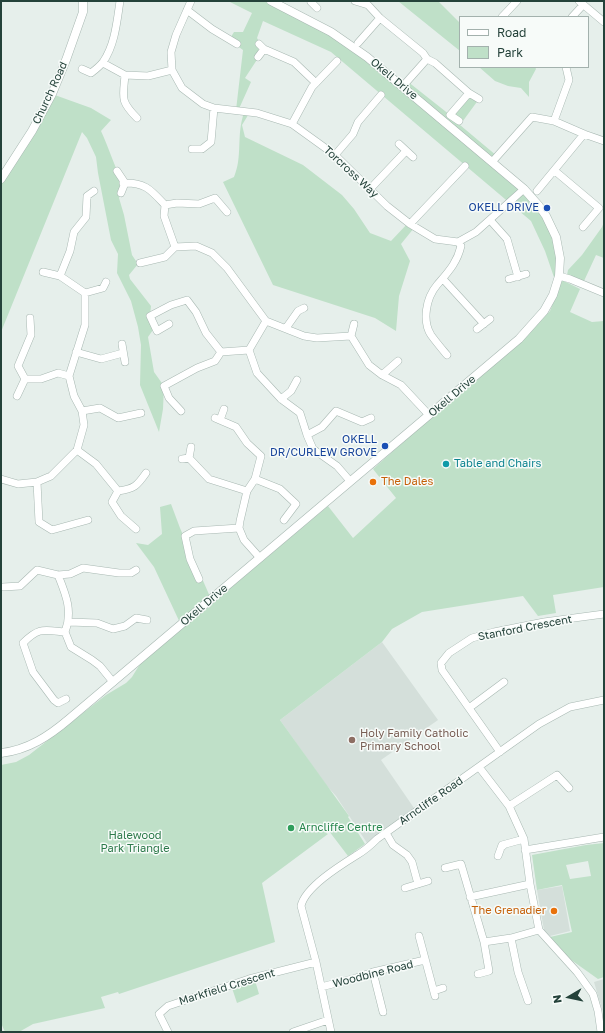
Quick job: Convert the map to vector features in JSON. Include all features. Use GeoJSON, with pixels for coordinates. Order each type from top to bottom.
{"type":"FeatureCollection","features":[{"type":"Feature","properties":{"kind":"street","name":"Church Road"},"geometry":{"type":"LineString","coordinates":[[1,179],[32,131],[52,94],[83,12],[83,1]]}},
{"type":"Feature","properties":{"kind":"street"},"geometry":{"type":"LineString","coordinates":[[82,70],[91,73],[103,63],[111,47],[120,1]]}},
{"type":"Feature","properties":{"kind":"street","name":"Torcross Way"},"geometry":{"type":"LineString","coordinates":[[191,1],[176,35],[171,52],[172,70],[182,88],[203,104],[214,108],[257,113],[292,124],[335,155],[370,189],[410,224],[435,239],[458,242]]}},
{"type":"Feature","properties":{"kind":"street","name":"Okell Drive"},"geometry":{"type":"LineString","coordinates":[[1,753],[22,749],[43,738],[65,723],[519,339],[544,311],[554,295],[559,276],[559,248],[552,226],[539,206],[524,189],[403,86],[349,44],[331,32],[271,1]]}},
{"type":"Feature","properties":{"kind":"street"},"geometry":{"type":"LineString","coordinates":[[355,1],[368,5],[380,18],[423,53],[427,59],[435,63],[469,93],[479,99]]}},
{"type":"Feature","properties":{"kind":"street"},"geometry":{"type":"LineString","coordinates":[[503,16],[516,1]]}},
{"type":"Feature","properties":{"kind":"street"},"geometry":{"type":"LineString","coordinates":[[310,3],[317,8]]}},
{"type":"Feature","properties":{"kind":"street"},"geometry":{"type":"LineString","coordinates":[[573,16],[581,3],[604,22]]}},
{"type":"Feature","properties":{"kind":"street"},"geometry":{"type":"LineString","coordinates":[[187,10],[212,29],[236,44]]}},
{"type":"Feature","properties":{"kind":"street"},"geometry":{"type":"LineString","coordinates":[[358,43],[380,18]]}},
{"type":"Feature","properties":{"kind":"street"},"geometry":{"type":"LineString","coordinates":[[258,57],[261,46],[294,62],[316,83]]}},
{"type":"Feature","properties":{"kind":"street"},"geometry":{"type":"LineString","coordinates":[[403,86],[427,59]]}},
{"type":"Feature","properties":{"kind":"street"},"geometry":{"type":"LineString","coordinates":[[292,124],[316,83],[337,61]]}},
{"type":"Feature","properties":{"kind":"street"},"geometry":{"type":"LineString","coordinates":[[103,63],[125,75],[148,76],[172,70]]}},
{"type":"Feature","properties":{"kind":"street"},"geometry":{"type":"LineString","coordinates":[[554,121],[569,80],[566,68]]}},
{"type":"Feature","properties":{"kind":"street"},"geometry":{"type":"LineString","coordinates":[[125,75],[123,95],[126,107],[137,118]]}},
{"type":"Feature","properties":{"kind":"street"},"geometry":{"type":"LineString","coordinates":[[459,121],[450,115],[469,93]]}},
{"type":"Feature","properties":{"kind":"street"},"geometry":{"type":"LineString","coordinates":[[335,155],[353,134],[358,122],[381,95]]}},
{"type":"Feature","properties":{"kind":"street"},"geometry":{"type":"LineString","coordinates":[[192,149],[202,149],[212,142],[214,108]]}},
{"type":"Feature","properties":{"kind":"street"},"geometry":{"type":"LineString","coordinates":[[492,162],[532,117],[554,121],[604,141]]}},
{"type":"Feature","properties":{"kind":"street"},"geometry":{"type":"LineString","coordinates":[[537,192],[584,134]]}},
{"type":"Feature","properties":{"kind":"street"},"geometry":{"type":"LineString","coordinates":[[399,144],[413,157]]}},
{"type":"Feature","properties":{"kind":"street"},"geometry":{"type":"LineString","coordinates":[[370,189],[406,151]]}},
{"type":"Feature","properties":{"kind":"street"},"geometry":{"type":"LineString","coordinates":[[410,224],[465,166]]}},
{"type":"Feature","properties":{"kind":"street"},"geometry":{"type":"LineString","coordinates":[[117,171],[124,183],[121,193]]}},
{"type":"Feature","properties":{"kind":"street"},"geometry":{"type":"LineString","coordinates":[[555,171],[599,208],[583,227]]}},
{"type":"Feature","properties":{"kind":"street"},"geometry":{"type":"LineString","coordinates":[[124,183],[133,182],[142,184],[166,205]]}},
{"type":"Feature","properties":{"kind":"street"},"geometry":{"type":"LineString","coordinates":[[447,355],[430,334],[426,318],[428,301],[436,287],[458,257],[461,246],[458,242],[476,232],[524,189]]}},
{"type":"Feature","properties":{"kind":"street"},"geometry":{"type":"LineString","coordinates":[[60,276],[70,251],[74,232],[86,217],[87,196],[94,191]]}},
{"type":"Feature","properties":{"kind":"street"},"geometry":{"type":"LineString","coordinates":[[166,205],[177,203],[198,204],[217,196],[227,212]]}},
{"type":"Feature","properties":{"kind":"street"},"geometry":{"type":"LineString","coordinates":[[166,205],[164,216],[175,247]]}},
{"type":"Feature","properties":{"kind":"street"},"geometry":{"type":"LineString","coordinates":[[490,220],[507,239],[518,277]]}},
{"type":"Feature","properties":{"kind":"street"},"geometry":{"type":"LineString","coordinates":[[140,263],[164,257],[175,247],[196,246],[212,253],[227,268],[266,321],[304,336],[317,338],[351,336]]}},
{"type":"Feature","properties":{"kind":"street"},"geometry":{"type":"LineString","coordinates":[[43,272],[60,276],[85,293],[103,288],[106,282]]}},
{"type":"Feature","properties":{"kind":"street"},"geometry":{"type":"LineString","coordinates":[[509,279],[526,274]]}},
{"type":"Feature","properties":{"kind":"street"},"geometry":{"type":"LineString","coordinates":[[559,276],[604,293]]}},
{"type":"Feature","properties":{"kind":"street"},"geometry":{"type":"LineString","coordinates":[[443,279],[484,324]]}},
{"type":"Feature","properties":{"kind":"street"},"geometry":{"type":"LineString","coordinates":[[1,479],[18,484],[37,482],[51,476],[77,450],[84,426],[82,411],[74,396],[69,376],[86,325],[85,293]]}},
{"type":"Feature","properties":{"kind":"street"},"geometry":{"type":"LineString","coordinates":[[169,324],[157,331],[150,316],[171,305],[187,300],[196,312],[206,333],[221,352]]}},
{"type":"Feature","properties":{"kind":"street"},"geometry":{"type":"LineString","coordinates":[[286,328],[298,310],[304,308]]}},
{"type":"Feature","properties":{"kind":"street"},"geometry":{"type":"LineString","coordinates":[[25,379],[18,366],[31,335],[30,318]]}},
{"type":"Feature","properties":{"kind":"street"},"geometry":{"type":"LineString","coordinates":[[477,329],[490,319]]}},
{"type":"Feature","properties":{"kind":"street"},"geometry":{"type":"LineString","coordinates":[[249,350],[266,321]]}},
{"type":"Feature","properties":{"kind":"street"},"geometry":{"type":"LineString","coordinates":[[354,324],[351,336],[369,365],[382,375],[401,384],[429,415]]}},
{"type":"Feature","properties":{"kind":"street"},"geometry":{"type":"LineString","coordinates":[[122,344],[125,362]]}},
{"type":"Feature","properties":{"kind":"street"},"geometry":{"type":"LineString","coordinates":[[221,352],[249,350]]}},
{"type":"Feature","properties":{"kind":"street"},"geometry":{"type":"LineString","coordinates":[[249,350],[257,372],[281,399],[300,412],[313,449],[337,466],[350,482]]}},
{"type":"Feature","properties":{"kind":"street"},"geometry":{"type":"LineString","coordinates":[[76,352],[101,359],[123,353]]}},
{"type":"Feature","properties":{"kind":"street"},"geometry":{"type":"LineString","coordinates":[[181,410],[169,398],[164,386],[197,368],[215,361],[221,352]]}},
{"type":"Feature","properties":{"kind":"street"},"geometry":{"type":"LineString","coordinates":[[382,375],[398,361]]}},
{"type":"Feature","properties":{"kind":"street"},"geometry":{"type":"LineString","coordinates":[[25,379],[41,379],[58,373],[69,376]]}},
{"type":"Feature","properties":{"kind":"street"},"geometry":{"type":"LineString","coordinates":[[17,396],[25,379]]}},
{"type":"Feature","properties":{"kind":"street"},"geometry":{"type":"LineString","coordinates":[[281,399],[290,391],[296,380]]}},
{"type":"Feature","properties":{"kind":"street"},"geometry":{"type":"LineString","coordinates":[[82,411],[100,408],[118,418],[141,413]]}},
{"type":"Feature","properties":{"kind":"street"},"geometry":{"type":"LineString","coordinates":[[224,409],[218,419],[236,427],[247,443],[261,456],[255,479],[247,491],[239,528],[244,540],[260,558]]}},
{"type":"Feature","properties":{"kind":"street"},"geometry":{"type":"LineString","coordinates":[[307,434],[322,426],[336,411],[362,422],[371,418]]}},
{"type":"Feature","properties":{"kind":"street"},"geometry":{"type":"LineString","coordinates":[[191,447],[185,458],[209,479],[247,491]]}},
{"type":"Feature","properties":{"kind":"street"},"geometry":{"type":"LineString","coordinates":[[77,450],[96,464],[118,491]]}},
{"type":"Feature","properties":{"kind":"street"},"geometry":{"type":"LineString","coordinates":[[118,491],[137,486],[146,473]]}},
{"type":"Feature","properties":{"kind":"street"},"geometry":{"type":"LineString","coordinates":[[255,479],[280,489],[300,504],[284,520]]}},
{"type":"Feature","properties":{"kind":"street"},"geometry":{"type":"LineString","coordinates":[[37,482],[39,522],[52,530],[88,520]]}},
{"type":"Feature","properties":{"kind":"street"},"geometry":{"type":"LineString","coordinates":[[118,491],[112,502],[121,516],[136,529]]}},
{"type":"Feature","properties":{"kind":"street"},"geometry":{"type":"LineString","coordinates":[[199,579],[190,559],[185,536],[194,531],[239,528]]}},
{"type":"Feature","properties":{"kind":"street"},"geometry":{"type":"LineString","coordinates":[[3,587],[20,586],[37,570],[58,575],[70,574],[83,568],[119,573],[131,573],[136,570]]}},
{"type":"Feature","properties":{"kind":"street"},"geometry":{"type":"LineString","coordinates":[[58,575],[68,600],[69,622],[65,632],[71,647],[92,660],[113,682]]}},
{"type":"Feature","properties":{"kind":"street","name":"Stanford Crescent"},"geometry":{"type":"LineString","coordinates":[[500,752],[442,670],[441,663],[448,653],[472,638],[494,632],[544,622],[604,614]]}},
{"type":"Feature","properties":{"kind":"street"},"geometry":{"type":"LineString","coordinates":[[69,622],[97,623],[114,629],[126,626],[136,618],[147,620]]}},
{"type":"Feature","properties":{"kind":"street"},"geometry":{"type":"LineString","coordinates":[[65,632],[40,630],[22,643],[33,672],[54,700],[56,706],[66,699]]}},
{"type":"Feature","properties":{"kind":"street"},"geometry":{"type":"LineString","coordinates":[[469,708],[504,682]]}},
{"type":"Feature","properties":{"kind":"street","name":"Arncliffe Road"},"geometry":{"type":"LineString","coordinates":[[332,1032],[301,906],[303,899],[309,890],[539,724],[570,707],[604,700]]}},
{"type":"Feature","properties":{"kind":"street"},"geometry":{"type":"LineString","coordinates":[[480,767],[509,806],[524,839],[530,884],[539,930],[577,972],[593,994],[602,1031]]}},
{"type":"Feature","properties":{"kind":"street"},"geometry":{"type":"LineString","coordinates":[[509,806],[557,775],[569,788]]}},
{"type":"Feature","properties":{"kind":"street"},"geometry":{"type":"LineString","coordinates":[[386,833],[393,845],[407,855],[412,862],[418,884]]}},
{"type":"Feature","properties":{"kind":"street"},"geometry":{"type":"LineString","coordinates":[[526,850],[604,837]]}},
{"type":"Feature","properties":{"kind":"street"},"geometry":{"type":"LineString","coordinates":[[498,856],[503,845],[524,839]]}},
{"type":"Feature","properties":{"kind":"street"},"geometry":{"type":"LineString","coordinates":[[445,868],[461,864],[484,942],[489,971],[478,974]]}},
{"type":"Feature","properties":{"kind":"street"},"geometry":{"type":"LineString","coordinates":[[405,888],[428,881]]}},
{"type":"Feature","properties":{"kind":"street"},"geometry":{"type":"LineString","coordinates":[[470,897],[530,884]]}},
{"type":"Feature","properties":{"kind":"street"},"geometry":{"type":"LineString","coordinates":[[484,942],[511,938],[539,930]]}},
{"type":"Feature","properties":{"kind":"street"},"geometry":{"type":"LineString","coordinates":[[419,936],[434,994],[443,988]]}},
{"type":"Feature","properties":{"kind":"street"},"geometry":{"type":"LineString","coordinates":[[511,938],[518,972],[528,1001]]}},
{"type":"Feature","properties":{"kind":"street","name":"Woodbine Road"},"geometry":{"type":"LineString","coordinates":[[321,987],[373,972],[425,960]]}},
{"type":"Feature","properties":{"kind":"street","name":"Markfield Crescent"},"geometry":{"type":"LineString","coordinates":[[168,1032],[160,1014],[168,1006],[249,979],[316,962]]}},
{"type":"Feature","properties":{"kind":"street"},"geometry":{"type":"LineString","coordinates":[[373,972],[383,1012]]}},
{"type":"Feature","properties":{"kind":"street"},"geometry":{"type":"LineString","coordinates":[[293,1032],[328,1020]]}},
{"type":"Feature","properties":{"kind":"shaded area","name":"Holy Family Catholic Primary School"},"geometry":{"type":"Polygon","coordinates":[[[382,642],[438,720],[381,760],[414,808],[367,843],[336,796],[326,785],[280,720],[382,642]]]}},
{"type":"Feature","properties":{"kind":"shaded area"},"geometry":{"type":"Polygon","coordinates":[[[562,886],[570,931],[550,936],[544,930],[537,890],[562,886]]]}},
{"type":"Feature","properties":{"kind":"shaded area"},"geometry":{"type":"Polygon","coordinates":[[[604,979],[604,1016],[594,982],[604,979]]]}},
{"type":"Feature","properties":{"kind":"green space"},"geometry":{"type":"Polygon","coordinates":[[[228,1],[271,1],[331,32],[402,86],[407,81],[450,115],[469,93],[479,99],[460,125],[497,156],[492,162],[546,216],[559,248],[557,286],[545,251],[531,221],[331,52],[263,21],[257,38],[264,49],[245,78],[251,82],[238,111],[236,110],[243,50],[229,40],[234,32],[243,32],[252,13],[228,1]]]}},
{"type":"Feature","properties":{"kind":"green space"},"geometry":{"type":"Polygon","coordinates":[[[398,1],[438,1],[459,22],[459,50],[398,1]]]}},
{"type":"Feature","properties":{"kind":"green space"},"geometry":{"type":"Polygon","coordinates":[[[480,68],[536,69],[529,82],[529,97],[521,88],[508,86],[495,81],[480,68]]]}},
{"type":"Feature","properties":{"kind":"green space"},"geometry":{"type":"Polygon","coordinates":[[[52,94],[91,108],[111,120],[101,131],[123,183],[119,198],[132,255],[138,264],[129,275],[130,279],[151,306],[150,316],[155,327],[148,337],[154,372],[164,386],[163,409],[159,432],[140,385],[141,345],[138,327],[131,301],[117,273],[118,254],[111,240],[96,157],[87,138],[82,132],[1,332],[1,172],[52,94]]]}},
{"type":"Feature","properties":{"kind":"green space"},"geometry":{"type":"Polygon","coordinates":[[[250,112],[242,125],[245,137],[303,165],[342,195],[354,209],[370,233],[391,241],[408,223],[414,228],[401,244],[410,261],[399,296],[396,331],[375,318],[273,285],[223,182],[234,177],[238,161],[240,129],[244,113],[250,112]]]}},
{"type":"Feature","properties":{"kind":"green space"},"geometry":{"type":"Polygon","coordinates":[[[604,222],[604,258],[596,255],[584,281],[567,275],[568,270],[582,255],[604,222]]]}},
{"type":"Feature","properties":{"kind":"green space","name":"Halewood Park Triangle"},"geometry":{"type":"Polygon","coordinates":[[[560,279],[580,289],[570,312],[592,322],[604,321],[604,587],[553,595],[556,613],[538,616],[523,596],[422,612],[392,629],[382,642],[280,720],[349,816],[348,817],[365,844],[348,856],[329,831],[326,833],[328,834],[262,883],[275,942],[119,994],[118,992],[101,997],[105,1008],[33,1024],[19,1032],[5,1032],[1,1023],[1,765],[16,762],[29,755],[106,695],[126,683],[132,677],[140,664],[328,506],[353,538],[396,498],[373,469],[472,381],[530,332],[550,311],[560,285],[560,279]]]}},
{"type":"Feature","properties":{"kind":"green space"},"geometry":{"type":"Polygon","coordinates":[[[171,504],[211,599],[181,625],[154,567],[136,543],[148,545],[162,534],[160,507],[171,504]]]}},
{"type":"Feature","properties":{"kind":"green space"},"geometry":{"type":"Polygon","coordinates":[[[604,843],[604,977],[598,979],[567,957],[550,937],[572,932],[562,885],[537,890],[532,855],[604,843]],[[588,861],[566,865],[570,879],[591,876],[588,861]]]}},
{"type":"Feature","properties":{"kind":"green space"},"geometry":{"type":"Polygon","coordinates":[[[254,977],[259,994],[237,1003],[231,985],[254,977]]]}},
{"type":"Feature","properties":{"kind":"place","name":"OKELL DRIVE"},"geometry":{"type":"Point","coordinates":[547,208]}},
{"type":"Feature","properties":{"kind":"place","name":"OKELL DR/CURLEW GROVE"},"geometry":{"type":"Point","coordinates":[385,446]}},
{"type":"Feature","properties":{"kind":"place","name":"Table and Chairs"},"geometry":{"type":"Point","coordinates":[446,464]}},
{"type":"Feature","properties":{"kind":"place","name":"The Dales"},"geometry":{"type":"Point","coordinates":[373,482]}},
{"type":"Feature","properties":{"kind":"place","name":"Holy Family Catholic Primary School"},"geometry":{"type":"Point","coordinates":[352,740]}},
{"type":"Feature","properties":{"kind":"place","name":"Arncliffe Centre"},"geometry":{"type":"Point","coordinates":[291,828]}},
{"type":"Feature","properties":{"kind":"place","name":"The Grenadier"},"geometry":{"type":"Point","coordinates":[554,911]}}]}
